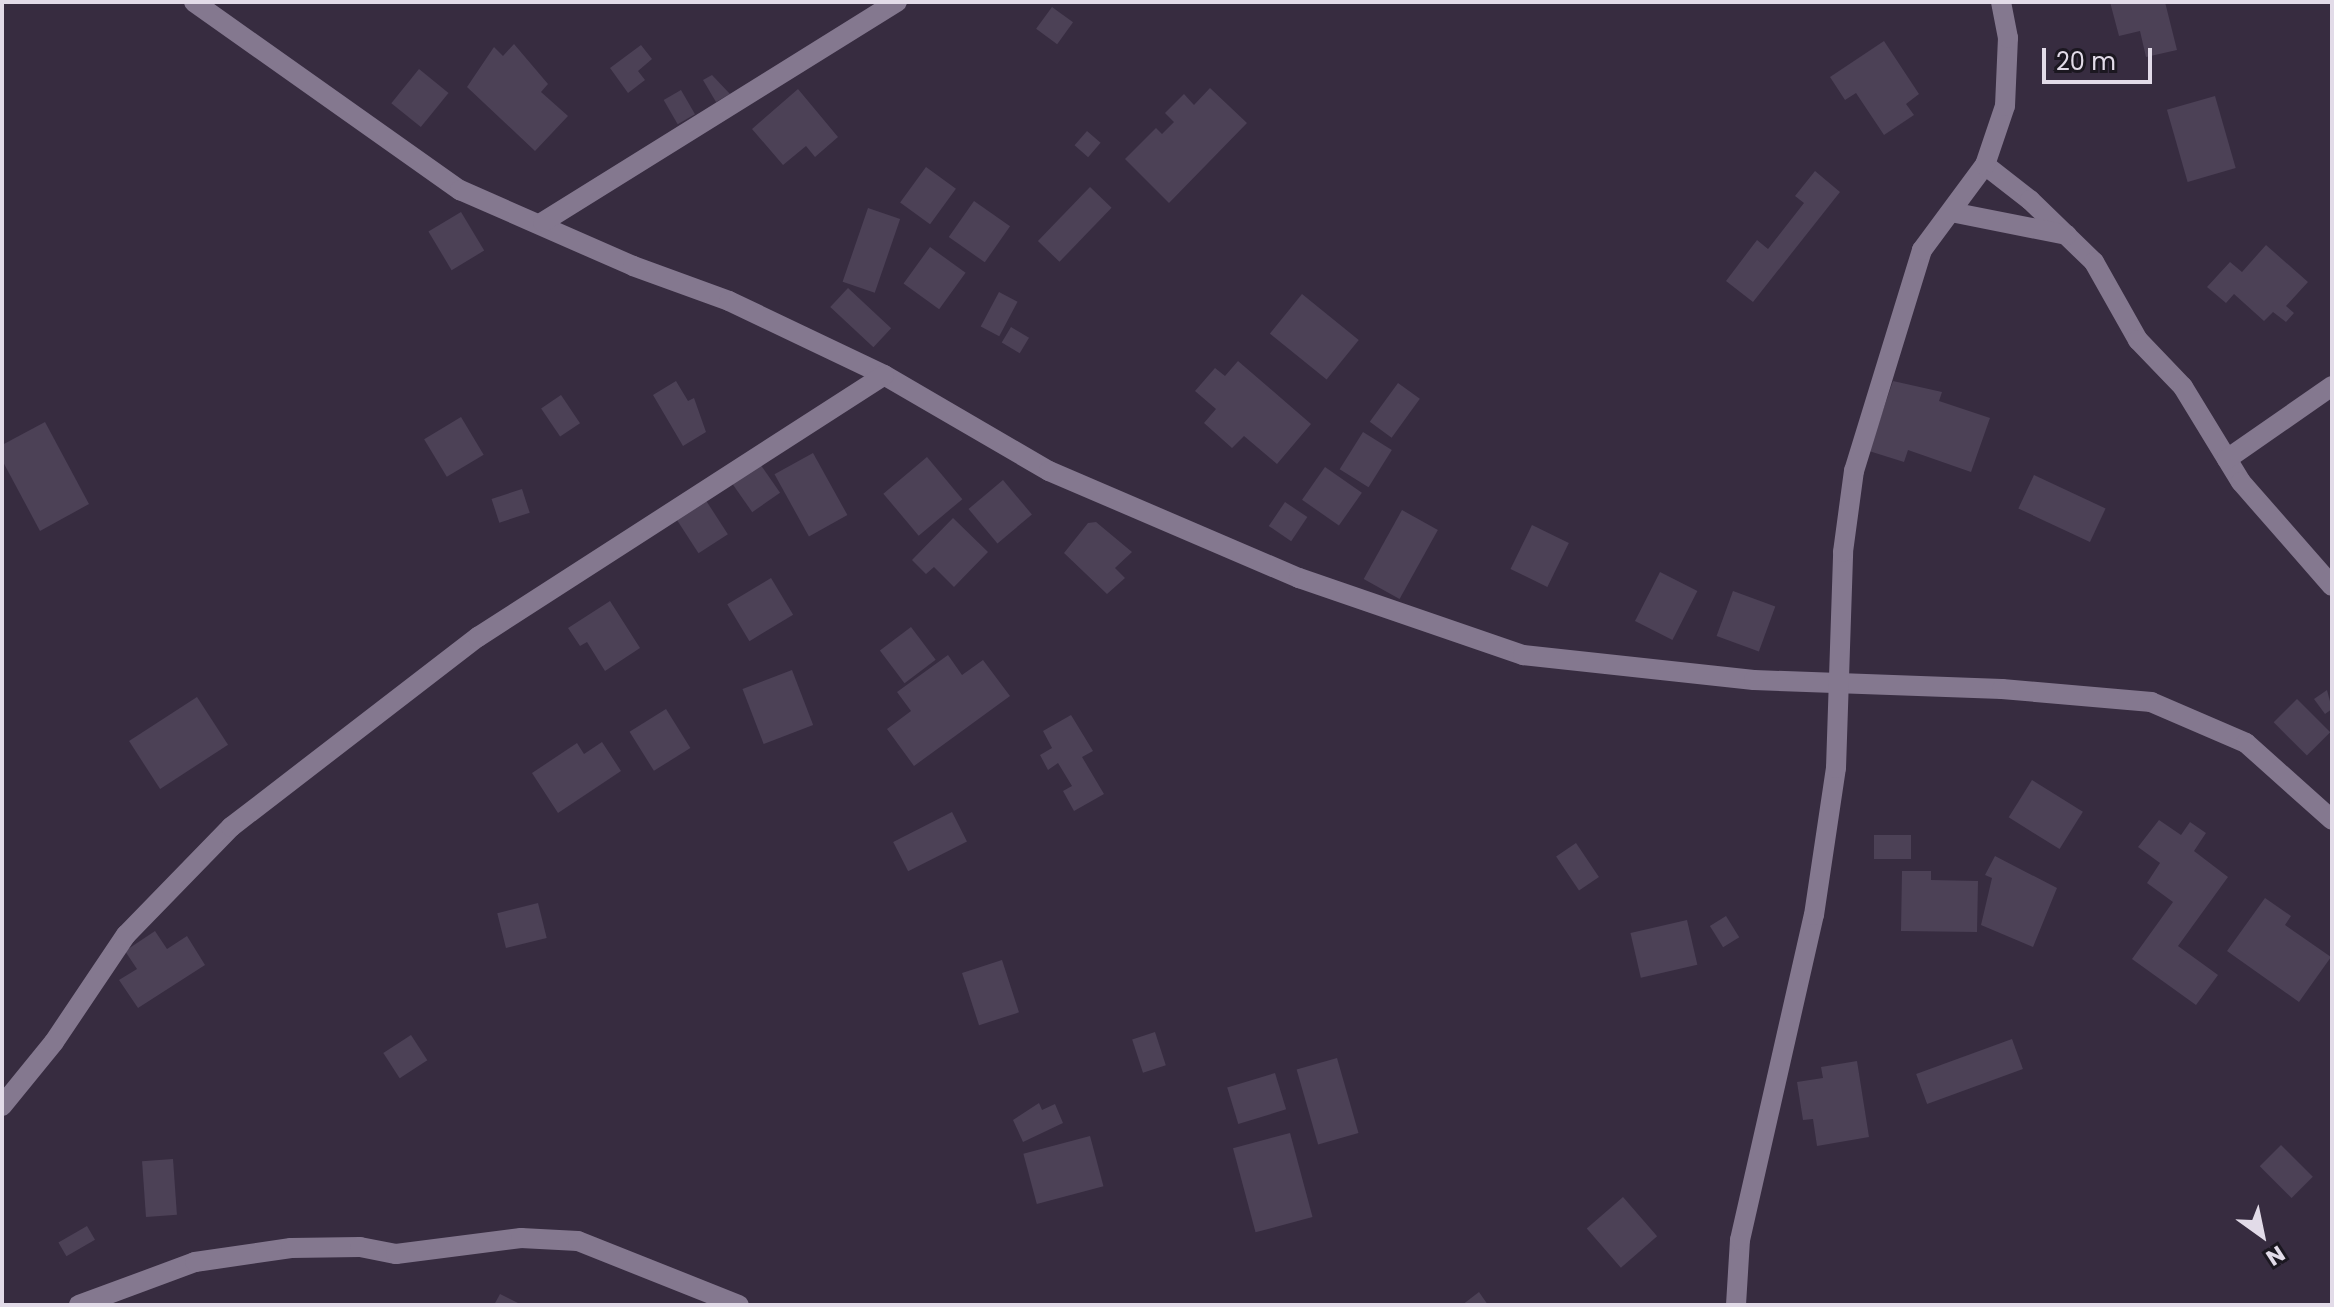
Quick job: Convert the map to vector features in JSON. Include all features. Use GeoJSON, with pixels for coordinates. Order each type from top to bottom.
{"type":"FeatureCollection","features":[{"type":"Feature","properties":{"kind":"street"},"geometry":{"type":"LineString","coordinates":[[194,2],[460,190],[543,222],[633,266],[729,301],[884,375],[1049,471],[1299,578],[1523,655],[1841,685],[2002,689],[2151,702],[2246,743],[2332,820]]}},
{"type":"Feature","properties":{"kind":"street"},"geometry":{"type":"LineString","coordinates":[[543,222],[897,2]]}},
{"type":"Feature","properties":{"kind":"street"},"geometry":{"type":"LineString","coordinates":[[1736,1305],[1740,1240],[1814,915],[1836,768],[1843,552],[1854,471],[1922,250],[1985,165],[2005,106],[2008,38],[2001,2]]}},
{"type":"Feature","properties":{"kind":"street"},"geometry":{"type":"LineString","coordinates":[[1985,165],[2094,262],[2138,340],[2183,387],[2227,459],[2332,586]]}},
{"type":"Feature","properties":{"kind":"street"},"geometry":{"type":"LineString","coordinates":[[1951,212],[2067,235]]}},
{"type":"Feature","properties":{"kind":"street"},"geometry":{"type":"LineString","coordinates":[[2,1106],[54,1042],[126,935],[231,827],[478,637],[884,375]]}},
{"type":"Feature","properties":{"kind":"street"},"geometry":{"type":"LineString","coordinates":[[2227,459],[2332,386]]}},
{"type":"Feature","properties":{"kind":"street"},"geometry":{"type":"LineString","coordinates":[[79,1305],[195,1262],[291,1248],[360,1247],[396,1254],[521,1238],[578,1241],[739,1305]]}},
{"type":"Feature","properties":{"kind":"building"},"geometry":{"type":"Polygon","coordinates":[[[2110,2],[2165,2],[2177,50],[2146,57],[2140,31],[2119,36],[2110,2]]]}},
{"type":"Feature","properties":{"kind":"building"},"geometry":{"type":"Polygon","coordinates":[[[1052,7],[1073,22],[1057,44],[1036,29],[1052,7]]]}},
{"type":"Feature","properties":{"kind":"building"},"geometry":{"type":"Polygon","coordinates":[[[1884,41],[1919,94],[1906,104],[1914,115],[1884,135],[1856,93],[1845,100],[1830,77],[1884,41]]]}},
{"type":"Feature","properties":{"kind":"building"},"geometry":{"type":"Polygon","coordinates":[[[514,44],[548,84],[541,92],[568,116],[535,151],[467,87],[494,47],[503,56],[514,44]]]}},
{"type":"Feature","properties":{"kind":"building"},"geometry":{"type":"Polygon","coordinates":[[[641,45],[652,59],[638,71],[645,80],[628,93],[610,68],[641,45]]]}},
{"type":"Feature","properties":{"kind":"building"},"geometry":{"type":"Polygon","coordinates":[[[419,69],[449,93],[421,127],[391,103],[419,69]]]}},
{"type":"Feature","properties":{"kind":"building"},"geometry":{"type":"Polygon","coordinates":[[[712,75],[730,94],[716,102],[703,80],[712,75]]]}},
{"type":"Feature","properties":{"kind":"building"},"geometry":{"type":"Polygon","coordinates":[[[1210,88],[1247,123],[1169,203],[1125,159],[1156,128],[1162,134],[1174,122],[1165,113],[1184,94],[1194,105],[1210,88]]]}},
{"type":"Feature","properties":{"kind":"building"},"geometry":{"type":"Polygon","coordinates":[[[798,89],[838,137],[815,157],[806,146],[783,165],[752,129],[798,89]]]}},
{"type":"Feature","properties":{"kind":"building"},"geometry":{"type":"Polygon","coordinates":[[[681,90],[695,114],[678,124],[664,100],[681,90]]]}},
{"type":"Feature","properties":{"kind":"building"},"geometry":{"type":"Polygon","coordinates":[[[2215,96],[2236,168],[2188,182],[2167,110],[2215,96]]]}},
{"type":"Feature","properties":{"kind":"building"},"geometry":{"type":"Polygon","coordinates":[[[1087,131],[1101,143],[1088,157],[1075,145],[1087,131]]]}},
{"type":"Feature","properties":{"kind":"building"},"geometry":{"type":"Polygon","coordinates":[[[926,167],[956,189],[930,224],[900,203],[926,167]]]}},
{"type":"Feature","properties":{"kind":"building"},"geometry":{"type":"Polygon","coordinates":[[[1815,171],[1840,192],[1753,302],[1726,281],[1757,240],[1768,249],[1804,203],[1795,196],[1815,171]]]}},
{"type":"Feature","properties":{"kind":"building"},"geometry":{"type":"Polygon","coordinates":[[[1090,187],[1112,208],[1059,262],[1038,241],[1090,187]]]}},
{"type":"Feature","properties":{"kind":"building"},"geometry":{"type":"Polygon","coordinates":[[[974,201],[1010,226],[985,262],[949,237],[974,201]]]}},
{"type":"Feature","properties":{"kind":"building"},"geometry":{"type":"Polygon","coordinates":[[[868,208],[900,219],[875,293],[843,282],[868,208]]]}},
{"type":"Feature","properties":{"kind":"building"},"geometry":{"type":"Polygon","coordinates":[[[461,212],[484,251],[452,270],[428,232],[461,212]]]}},
{"type":"Feature","properties":{"kind":"building"},"geometry":{"type":"Polygon","coordinates":[[[2266,245],[2308,282],[2286,306],[2294,313],[2286,322],[2273,312],[2264,321],[2234,294],[2226,303],[2207,287],[2230,262],[2242,272],[2266,245]]]}},
{"type":"Feature","properties":{"kind":"building"},"geometry":{"type":"Polygon","coordinates":[[[930,247],[966,273],[939,309],[904,283],[930,247]]]}},
{"type":"Feature","properties":{"kind":"building"},"geometry":{"type":"Polygon","coordinates":[[[848,288],[891,328],[873,347],[830,307],[848,288]]]}},
{"type":"Feature","properties":{"kind":"building"},"geometry":{"type":"Polygon","coordinates":[[[999,292],[1018,302],[999,336],[981,326],[999,292]]]}},
{"type":"Feature","properties":{"kind":"building"},"geometry":{"type":"Polygon","coordinates":[[[1302,294],[1359,340],[1327,380],[1270,334],[1302,294]]]}},
{"type":"Feature","properties":{"kind":"building"},"geometry":{"type":"Polygon","coordinates":[[[1011,327],[1029,338],[1020,353],[1002,342],[1011,327]]]}},
{"type":"Feature","properties":{"kind":"building"},"geometry":{"type":"Polygon","coordinates":[[[1238,361],[1311,424],[1277,464],[1244,436],[1232,448],[1204,423],[1216,409],[1195,391],[1215,368],[1225,376],[1238,361]]]}},
{"type":"Feature","properties":{"kind":"building"},"geometry":{"type":"Polygon","coordinates":[[[676,381],[688,401],[694,398],[706,432],[683,446],[653,395],[676,381]]]}},
{"type":"Feature","properties":{"kind":"building"},"geometry":{"type":"Polygon","coordinates":[[[1893,381],[1942,392],[1939,401],[1990,418],[1971,472],[1908,450],[1904,462],[1869,451],[1893,381]]]}},
{"type":"Feature","properties":{"kind":"building"},"geometry":{"type":"Polygon","coordinates":[[[1398,383],[1420,399],[1392,438],[1370,422],[1398,383]]]}},
{"type":"Feature","properties":{"kind":"building"},"geometry":{"type":"Polygon","coordinates":[[[561,395],[580,423],[560,437],[541,408],[561,395]]]}},
{"type":"Feature","properties":{"kind":"building"},"geometry":{"type":"Polygon","coordinates":[[[461,417],[484,455],[447,477],[424,439],[461,417]]]}},
{"type":"Feature","properties":{"kind":"building"},"geometry":{"type":"Polygon","coordinates":[[[45,422],[89,504],[40,531],[2,460],[2,445],[45,422]]]}},
{"type":"Feature","properties":{"kind":"building"},"geometry":{"type":"Polygon","coordinates":[[[1363,432],[1392,450],[1369,487],[1340,469],[1363,432]]]}},
{"type":"Feature","properties":{"kind":"building"},"geometry":{"type":"Polygon","coordinates":[[[813,453],[847,515],[809,536],[775,474],[813,453]]]}},
{"type":"Feature","properties":{"kind":"building"},"geometry":{"type":"Polygon","coordinates":[[[927,457],[962,499],[919,536],[883,494],[927,457]]]}},
{"type":"Feature","properties":{"kind":"building"},"geometry":{"type":"Polygon","coordinates":[[[760,464],[780,493],[752,512],[732,484],[760,464]]]}},
{"type":"Feature","properties":{"kind":"building"},"geometry":{"type":"Polygon","coordinates":[[[1325,467],[1362,493],[1339,526],[1302,500],[1325,467]]]}},
{"type":"Feature","properties":{"kind":"building"},"geometry":{"type":"Polygon","coordinates":[[[2034,475],[2106,508],[2090,542],[2018,509],[2034,475]]]}},
{"type":"Feature","properties":{"kind":"building"},"geometry":{"type":"Polygon","coordinates":[[[1003,480],[1032,514],[997,543],[969,509],[1003,480]]]}},
{"type":"Feature","properties":{"kind":"building"},"geometry":{"type":"Polygon","coordinates":[[[522,489],[530,513],[499,523],[492,499],[522,489]]]}},
{"type":"Feature","properties":{"kind":"building"},"geometry":{"type":"Polygon","coordinates":[[[705,499],[728,534],[699,553],[676,518],[705,499]]]}},
{"type":"Feature","properties":{"kind":"building"},"geometry":{"type":"Polygon","coordinates":[[[1285,502],[1307,517],[1291,541],[1269,526],[1285,502]]]}},
{"type":"Feature","properties":{"kind":"building"},"geometry":{"type":"Polygon","coordinates":[[[1402,510],[1438,530],[1400,599],[1364,579],[1402,510]]]}},
{"type":"Feature","properties":{"kind":"building"},"geometry":{"type":"Polygon","coordinates":[[[953,518],[988,552],[954,587],[934,567],[926,574],[912,560],[953,518]]]}},
{"type":"Feature","properties":{"kind":"building"},"geometry":{"type":"Polygon","coordinates":[[[1096,522],[1132,552],[1115,568],[1125,578],[1107,594],[1064,553],[1088,523],[1096,522]]]}},
{"type":"Feature","properties":{"kind":"building"},"geometry":{"type":"Polygon","coordinates":[[[1532,525],[1569,543],[1547,587],[1511,569],[1532,525]]]}},
{"type":"Feature","properties":{"kind":"building"},"geometry":{"type":"Polygon","coordinates":[[[1660,572],[1697,591],[1672,640],[1635,621],[1660,572]]]}},
{"type":"Feature","properties":{"kind":"building"},"geometry":{"type":"Polygon","coordinates":[[[771,578],[793,615],[749,641],[727,604],[771,578]]]}},
{"type":"Feature","properties":{"kind":"building"},"geometry":{"type":"Polygon","coordinates":[[[1733,591],[1775,606],[1759,651],[1717,636],[1733,591]]]}},
{"type":"Feature","properties":{"kind":"building"},"geometry":{"type":"Polygon","coordinates":[[[610,601],[640,648],[605,671],[587,642],[580,646],[568,628],[610,601]]]}},
{"type":"Feature","properties":{"kind":"building"},"geometry":{"type":"Polygon","coordinates":[[[911,627],[936,660],[905,683],[880,650],[911,627]]]}},
{"type":"Feature","properties":{"kind":"building"},"geometry":{"type":"Polygon","coordinates":[[[948,655],[962,675],[983,660],[1010,696],[914,766],[887,729],[911,711],[897,692],[948,655]]]}},
{"type":"Feature","properties":{"kind":"building"},"geometry":{"type":"Polygon","coordinates":[[[792,670],[813,725],[764,744],[743,689],[792,670]]]}},
{"type":"Feature","properties":{"kind":"building"},"geometry":{"type":"Polygon","coordinates":[[[2327,690],[2332,709],[2325,714],[2314,699],[2327,690]]]}},
{"type":"Feature","properties":{"kind":"building"},"geometry":{"type":"Polygon","coordinates":[[[197,697],[228,745],[160,789],[129,741],[197,697]]]}},
{"type":"Feature","properties":{"kind":"building"},"geometry":{"type":"Polygon","coordinates":[[[2297,699],[2330,732],[2307,756],[2274,722],[2297,699]]]}},
{"type":"Feature","properties":{"kind":"building"},"geometry":{"type":"Polygon","coordinates":[[[666,709],[690,748],[654,771],[630,732],[666,709]]]}},
{"type":"Feature","properties":{"kind":"building"},"geometry":{"type":"Polygon","coordinates":[[[1071,715],[1093,751],[1082,757],[1104,794],[1074,811],[1063,791],[1072,786],[1058,763],[1048,770],[1040,755],[1052,748],[1043,731],[1071,715]]]}},
{"type":"Feature","properties":{"kind":"building"},"geometry":{"type":"Polygon","coordinates":[[[602,742],[621,771],[558,813],[532,773],[577,743],[584,754],[602,742]]]}},
{"type":"Feature","properties":{"kind":"building"},"geometry":{"type":"Polygon","coordinates":[[[2032,780],[2083,812],[2060,849],[2009,817],[2032,780]]]}},
{"type":"Feature","properties":{"kind":"building"},"geometry":{"type":"Polygon","coordinates":[[[952,812],[967,841],[908,871],[893,842],[952,812]]]}},
{"type":"Feature","properties":{"kind":"building"},"geometry":{"type":"Polygon","coordinates":[[[2159,820],[2181,835],[2190,822],[2206,833],[2194,851],[2228,877],[2178,946],[2218,975],[2196,1005],[2132,959],[2173,902],[2147,883],[2160,863],[2138,847],[2159,820]]]}},
{"type":"Feature","properties":{"kind":"building"},"geometry":{"type":"Polygon","coordinates":[[[1874,835],[1911,835],[1911,859],[1874,859],[1874,835]]]}},
{"type":"Feature","properties":{"kind":"building"},"geometry":{"type":"Polygon","coordinates":[[[1576,843],[1599,877],[1579,890],[1556,856],[1576,843]]]}},
{"type":"Feature","properties":{"kind":"building"},"geometry":{"type":"Polygon","coordinates":[[[1995,856],[2057,888],[2033,947],[1981,925],[1992,878],[1985,875],[1995,856]]]}},
{"type":"Feature","properties":{"kind":"building"},"geometry":{"type":"Polygon","coordinates":[[[1902,871],[1931,871],[1931,880],[1978,881],[1977,932],[1901,931],[1902,871]]]}},
{"type":"Feature","properties":{"kind":"building"},"geometry":{"type":"Polygon","coordinates":[[[2265,898],[2291,916],[2285,925],[2331,957],[2299,1002],[2227,951],[2265,898]]]}},
{"type":"Feature","properties":{"kind":"building"},"geometry":{"type":"Polygon","coordinates":[[[538,903],[547,938],[506,948],[497,913],[538,903]]]}},
{"type":"Feature","properties":{"kind":"building"},"geometry":{"type":"Polygon","coordinates":[[[1726,916],[1739,937],[1723,947],[1710,926],[1726,916]]]}},
{"type":"Feature","properties":{"kind":"building"},"geometry":{"type":"Polygon","coordinates":[[[1687,920],[1697,965],[1641,978],[1630,933],[1687,920]]]}},
{"type":"Feature","properties":{"kind":"building"},"geometry":{"type":"Polygon","coordinates":[[[155,931],[167,949],[187,936],[205,965],[138,1008],[119,980],[137,969],[125,951],[155,931]]]}},
{"type":"Feature","properties":{"kind":"building"},"geometry":{"type":"Polygon","coordinates":[[[1002,960],[1019,1012],[979,1025],[962,973],[1002,960]]]}},
{"type":"Feature","properties":{"kind":"building"},"geometry":{"type":"Polygon","coordinates":[[[1155,1032],[1166,1065],[1143,1073],[1132,1039],[1155,1032]]]}},
{"type":"Feature","properties":{"kind":"building"},"geometry":{"type":"Polygon","coordinates":[[[411,1035],[427,1060],[400,1078],[383,1053],[411,1035]]]}},
{"type":"Feature","properties":{"kind":"building"},"geometry":{"type":"Polygon","coordinates":[[[2012,1039],[2023,1069],[1927,1104],[1916,1074],[2012,1039]]]}},
{"type":"Feature","properties":{"kind":"building"},"geometry":{"type":"Polygon","coordinates":[[[1337,1058],[1358,1133],[1318,1145],[1297,1070],[1337,1058]]]}},
{"type":"Feature","properties":{"kind":"building"},"geometry":{"type":"Polygon","coordinates":[[[1857,1061],[1869,1137],[1817,1146],[1813,1119],[1803,1120],[1797,1082],[1823,1078],[1821,1067],[1857,1061]]]}},
{"type":"Feature","properties":{"kind":"building"},"geometry":{"type":"Polygon","coordinates":[[[1275,1073],[1286,1109],[1238,1124],[1227,1088],[1275,1073]]]}},
{"type":"Feature","properties":{"kind":"building"},"geometry":{"type":"Polygon","coordinates":[[[1039,1103],[1042,1110],[1055,1104],[1063,1123],[1023,1142],[1013,1120],[1039,1103]]]}},
{"type":"Feature","properties":{"kind":"building"},"geometry":{"type":"Polygon","coordinates":[[[1290,1133],[1313,1217],[1256,1232],[1233,1148],[1290,1133]]]}},
{"type":"Feature","properties":{"kind":"building"},"geometry":{"type":"Polygon","coordinates":[[[1090,1136],[1103,1186],[1037,1204],[1023,1154],[1090,1136]]]}},
{"type":"Feature","properties":{"kind":"building"},"geometry":{"type":"Polygon","coordinates":[[[2281,1145],[2313,1177],[2292,1198],[2260,1166],[2281,1145]]]}},
{"type":"Feature","properties":{"kind":"building"},"geometry":{"type":"Polygon","coordinates":[[[173,1159],[177,1215],[146,1217],[142,1161],[173,1159]]]}},
{"type":"Feature","properties":{"kind":"building"},"geometry":{"type":"Polygon","coordinates":[[[1623,1197],[1657,1236],[1621,1268],[1587,1228],[1623,1197]]]}},
{"type":"Feature","properties":{"kind":"building"},"geometry":{"type":"Polygon","coordinates":[[[87,1226],[95,1240],[66,1256],[58,1242],[87,1226]]]}},
{"type":"Feature","properties":{"kind":"building"},"geometry":{"type":"Polygon","coordinates":[[[1479,1292],[1488,1305],[1462,1305],[1479,1292]]]}},
{"type":"Feature","properties":{"kind":"building"},"geometry":{"type":"Polygon","coordinates":[[[500,1294],[522,1305],[494,1305],[500,1294]]]}}]}
